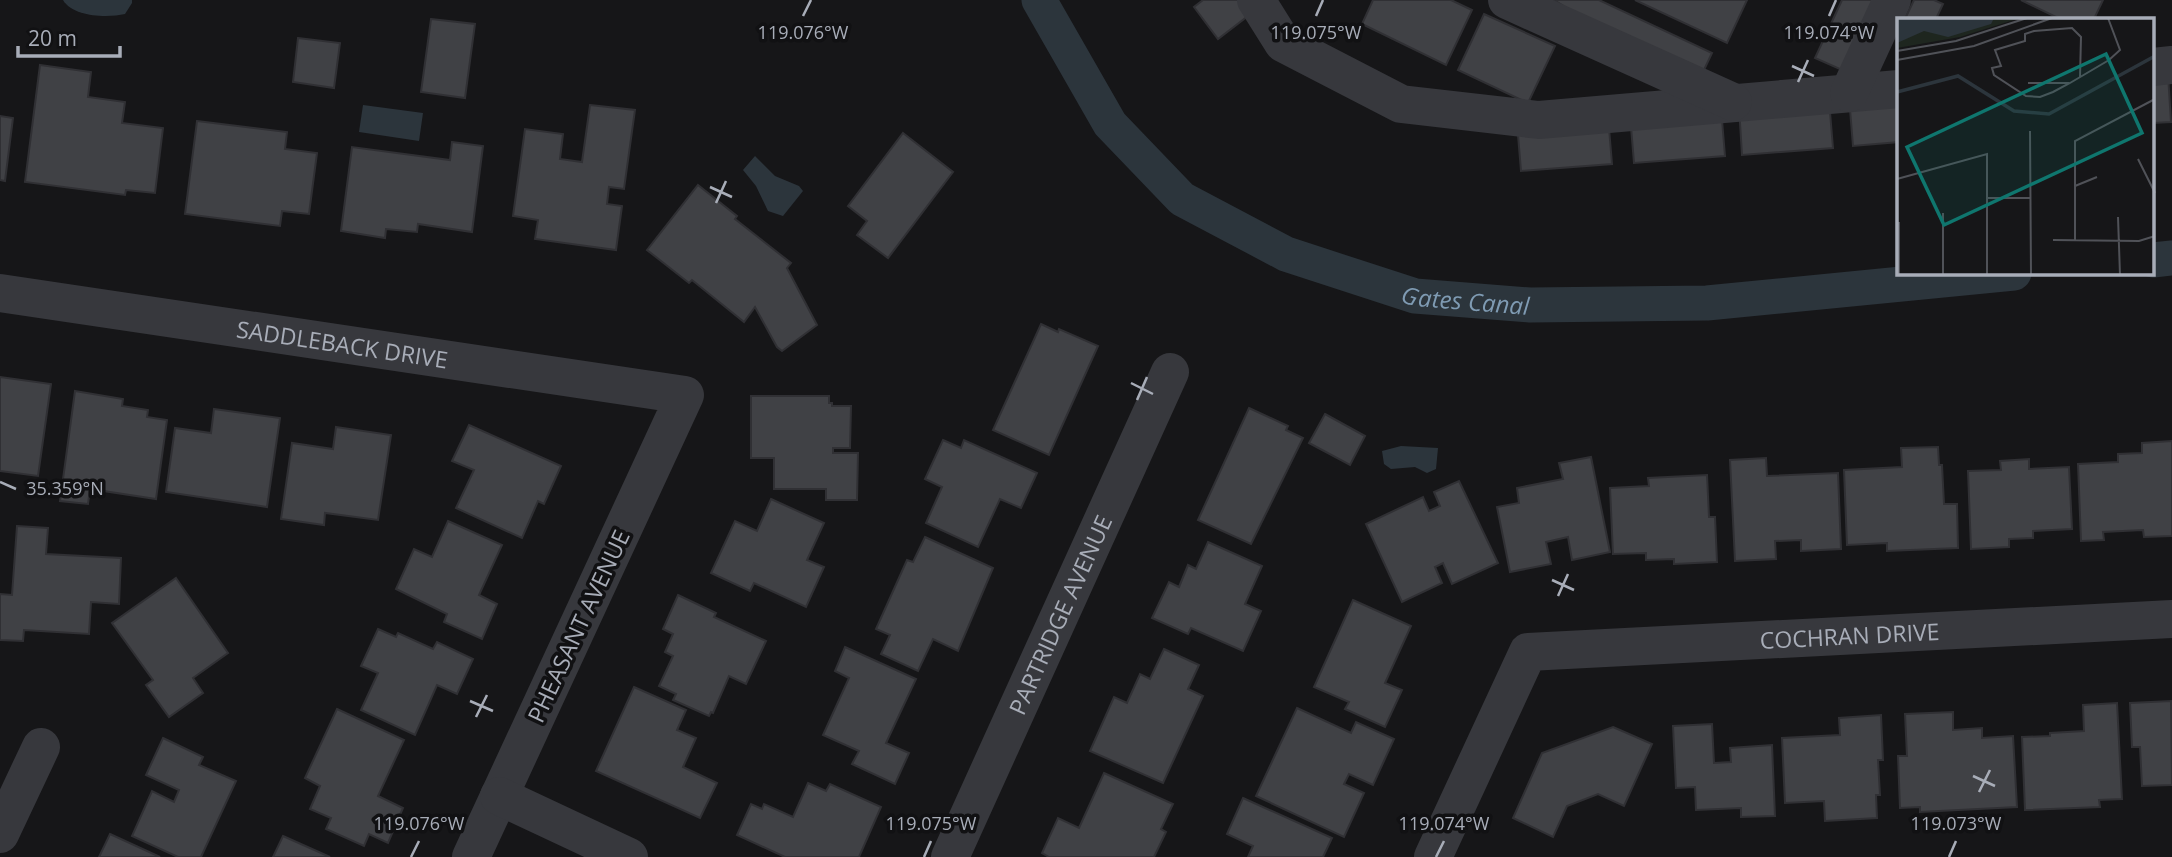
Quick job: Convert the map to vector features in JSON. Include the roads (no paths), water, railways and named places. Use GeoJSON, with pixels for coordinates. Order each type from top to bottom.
{"type":"FeatureCollection","features":[{"type":"Feature","properties":{"kind":"street"},"geometry":{"type":"LineString","coordinates":[[1256,0],[1283,43],[1401,104],[1539,120],[1897,89]]}},
{"type":"Feature","properties":{"kind":"street"},"geometry":{"type":"LineString","coordinates":[[1507,0],[1734,103]]}},
{"type":"Feature","properties":{"kind":"street"},"geometry":{"type":"LineString","coordinates":[[1849,93],[1892,0]]}},
{"type":"Feature","properties":{"kind":"street"},"geometry":{"type":"LineString","coordinates":[[2154,67],[2172,65]]}},
{"type":"Feature","properties":{"kind":"street","name":"SADDLEBACK DRIVE"},"geometry":{"type":"LineString","coordinates":[[0,293],[685,395]]}},
{"type":"Feature","properties":{"kind":"street","name":"PARTRIDGE AVENUE"},"geometry":{"type":"LineString","coordinates":[[950,857],[1170,372]]}},
{"type":"Feature","properties":{"kind":"street","name":"PHEASANT AVENUE"},"geometry":{"type":"LineString","coordinates":[[471,857],[685,395]]}},
{"type":"Feature","properties":{"kind":"street","name":"COCHRAN DRIVE"},"geometry":{"type":"LineString","coordinates":[[1433,857],[1528,652],[2172,619]]}},
{"type":"Feature","properties":{"kind":"street"},"geometry":{"type":"LineString","coordinates":[[0,834],[41,747]]}},
{"type":"Feature","properties":{"kind":"street"},"geometry":{"type":"LineString","coordinates":[[499,796],[629,857]]}},
{"type":"Feature","properties":{"kind":"waterway","name":"Gates Canal"},"geometry":{"type":"LineString","coordinates":[[1039,0],[1110,124],[1182,199],[1286,254],[1415,296],[1530,305],[1707,303],[1994,275]]}},
{"type":"Feature","properties":{"kind":"waterway","name":"Gates Canal"},"geometry":{"type":"LineString","coordinates":[[2154,260],[2172,258]]}}]}
